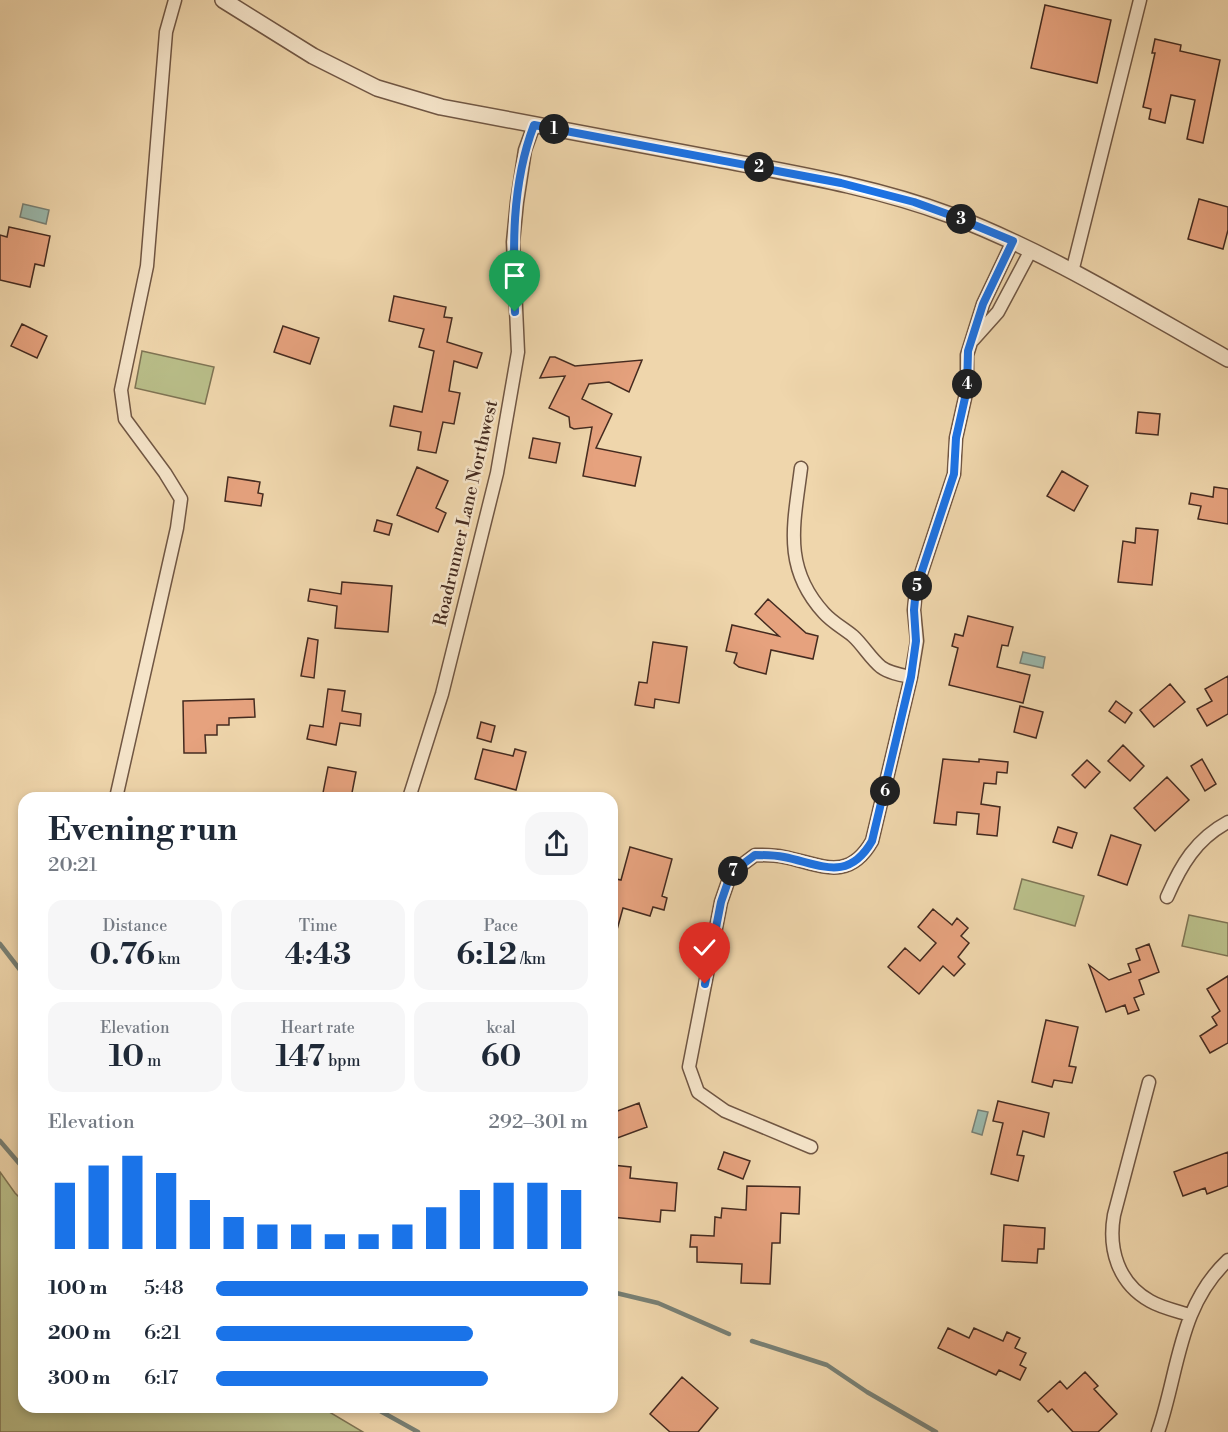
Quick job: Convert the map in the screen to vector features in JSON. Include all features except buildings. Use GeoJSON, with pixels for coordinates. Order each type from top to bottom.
{"type":"FeatureCollection","features":[{"type":"Feature","properties":{"kind":"street"},"geometry":{"type":"LineString","coordinates":[[117,792],[177,528],[181,499],[125,418],[121,390],[147,266],[166,32],[175,0]]}},
{"type":"Feature","properties":{"kind":"street"},"geometry":{"type":"LineString","coordinates":[[223,0],[313,56],[377,88],[441,107],[841,183],[914,202],[1013,241],[1228,359]]}},
{"type":"Feature","properties":{"kind":"street"},"geometry":{"type":"LineString","coordinates":[[1072,272],[1140,0]]}},
{"type":"Feature","properties":{"kind":"street","name":"Roadrunner Lane Northwest"},"geometry":{"type":"LineString","coordinates":[[411,792],[442,694],[497,473],[518,352],[513,242],[517,202],[525,150],[534,125]]}},
{"type":"Feature","properties":{"kind":"street"},"geometry":{"type":"LineString","coordinates":[[811,1147],[725,1111],[698,1092],[689,1067],[721,902],[731,873],[755,855],[783,857],[820,867],[833,868],[853,862],[865,853],[876,831],[911,677],[916,641],[914,610],[916,589],[954,474],[956,438],[966,396],[967,356],[983,304],[1013,241]]}},
{"type":"Feature","properties":{"kind":"street"},"geometry":{"type":"LineString","coordinates":[[972,341],[998,312],[1031,250]]}},
{"type":"Feature","properties":{"kind":"street"},"geometry":{"type":"LineString","coordinates":[[801,468],[793,529],[794,560],[803,583],[824,613],[863,645],[881,667],[889,672],[911,677]]}},
{"type":"Feature","properties":{"kind":"street"},"geometry":{"type":"LineString","coordinates":[[1167,897],[1190,853],[1206,837],[1228,822]]}},
{"type":"Feature","properties":{"kind":"street"},"geometry":{"type":"LineString","coordinates":[[1149,1082],[1114,1215],[1111,1231],[1112,1245],[1115,1260],[1124,1277],[1139,1294],[1151,1302],[1190,1315]]}},
{"type":"Feature","properties":{"kind":"street"},"geometry":{"type":"LineString","coordinates":[[1158,1432],[1170,1393],[1176,1359],[1190,1315],[1198,1296],[1228,1260]]}},
{"type":"Feature","properties":{"kind":"green space"},"geometry":{"type":"Polygon","coordinates":[[[142,351],[214,367],[205,404],[135,388],[142,351]]]}},
{"type":"Feature","properties":{"kind":"green space"},"geometry":{"type":"Polygon","coordinates":[[[1022,879],[1084,896],[1075,926],[1014,909],[1022,879]]]}},
{"type":"Feature","properties":{"kind":"green space"},"geometry":{"type":"Polygon","coordinates":[[[1189,915],[1228,923],[1228,956],[1182,946],[1189,915]]]}},
{"type":"Feature","properties":{"kind":"green space"},"geometry":{"type":"Polygon","coordinates":[[[0,1172],[18,1196],[18,1413],[331,1413],[363,1432],[0,1432],[0,1172]]]}},
{"type":"Feature","properties":{"kind":"shaded area"},"geometry":{"type":"Polygon","coordinates":[[[23,204],[49,210],[46,224],[20,217],[23,204]]]}},
{"type":"Feature","properties":{"kind":"shaded area"},"geometry":{"type":"Polygon","coordinates":[[[1023,652],[1045,657],[1043,668],[1020,663],[1023,652]]]}},
{"type":"Feature","properties":{"kind":"shaded area"},"geometry":{"type":"Polygon","coordinates":[[[978,1110],[988,1112],[982,1135],[972,1132],[978,1110]]]}},
{"type":"Feature","properties":{"kind":"waterway"},"geometry":{"type":"LineString","coordinates":[[0,944],[18,967]]}},
{"type":"Feature","properties":{"kind":"waterway"},"geometry":{"type":"LineString","coordinates":[[0,1141],[18,1162]]}},
{"type":"Feature","properties":{"kind":"waterway"},"geometry":{"type":"LineString","coordinates":[[618,1293],[658,1303],[729,1334]]}},
{"type":"Feature","properties":{"kind":"waterway"},"geometry":{"type":"LineString","coordinates":[[752,1341],[827,1365],[867,1392],[936,1432]]}},
{"type":"Feature","properties":{"kind":"waterway"},"geometry":{"type":"LineString","coordinates":[[384,1413],[418,1432]]}},
{"type":"Feature","properties":{"kind":"route"},"geometry":{"type":"LineString","coordinates":[[515,312],[513,242],[517,202],[525,150],[534,125],[841,183],[914,202],[1013,241],[983,304],[968,351],[967,389],[956,438],[956,468],[952,486],[916,589],[914,599],[916,641],[911,677],[872,841],[860,858],[846,866],[827,868],[783,857],[755,855],[731,873],[721,902],[705,984]]}}]}
